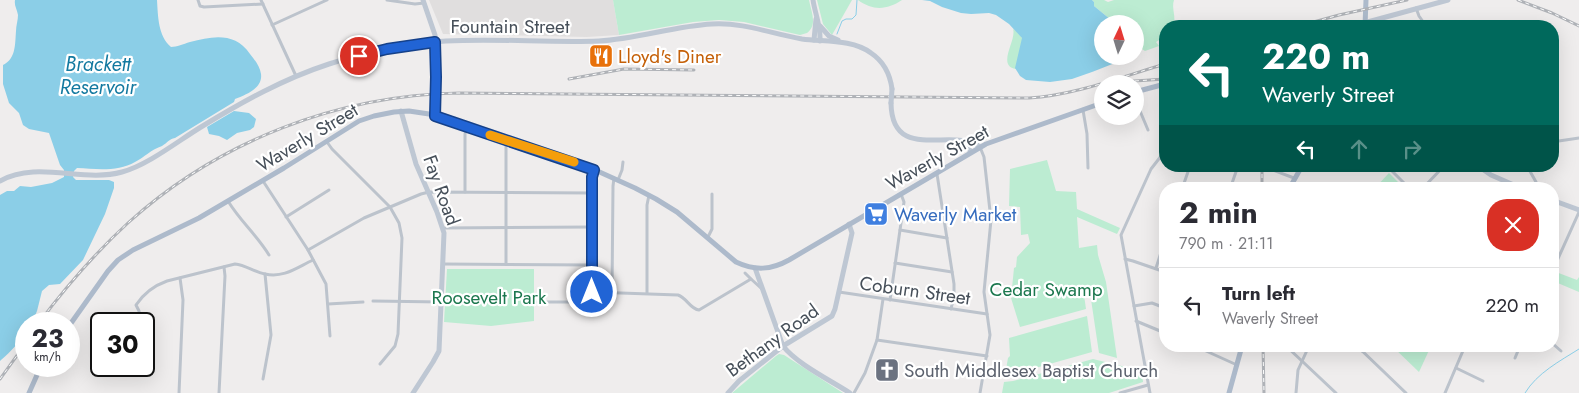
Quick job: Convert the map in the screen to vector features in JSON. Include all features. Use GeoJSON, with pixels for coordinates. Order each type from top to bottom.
{"type":"FeatureCollection","features":[{"type":"Feature","properties":{"kind":"main road"},"geometry":{"type":"LineString","coordinates":[[1365,20],[1366,0]]}},
{"type":"Feature","properties":{"kind":"main road"},"geometry":{"type":"LineString","coordinates":[[1144,90],[1159,86]]}},
{"type":"Feature","properties":{"kind":"main road","name":"Waverly Street"},"geometry":{"type":"LineString","coordinates":[[79,312],[108,271],[133,250],[182,227],[263,181],[353,124],[380,114],[401,111],[435,116],[594,170],[649,195],[677,212],[736,262],[756,268],[766,268],[780,264],[992,141],[1094,106]]}},
{"type":"Feature","properties":{"kind":"main road"},"geometry":{"type":"LineString","coordinates":[[1292,182],[1298,172]]}},
{"type":"Feature","properties":{"kind":"main road"},"geometry":{"type":"LineString","coordinates":[[1229,393],[1240,352]]}},
{"type":"Feature","properties":{"kind":"main road"},"geometry":{"type":"LineString","coordinates":[[29,393],[36,377]]}},
{"type":"Feature","properties":{"kind":"street"},"geometry":{"type":"LineString","coordinates":[[198,0],[200,6],[204,7],[262,2],[296,76]]}},
{"type":"Feature","properties":{"kind":"street"},"geometry":{"type":"LineString","coordinates":[[272,25],[327,0]]}},
{"type":"Feature","properties":{"kind":"street"},"geometry":{"type":"LineString","coordinates":[[387,0],[415,4],[424,1],[435,35],[435,116]]}},
{"type":"Feature","properties":{"kind":"street"},"geometry":{"type":"LineString","coordinates":[[812,0],[818,25],[817,41]]}},
{"type":"Feature","properties":{"kind":"street"},"geometry":{"type":"LineString","coordinates":[[1380,20],[1448,0]]}},
{"type":"Feature","properties":{"kind":"street"},"geometry":{"type":"LineString","coordinates":[[1416,8],[1422,20]]}},
{"type":"Feature","properties":{"kind":"street","name":"Fountain Street"},"geometry":{"type":"LineString","coordinates":[[0,181],[23,173],[110,174],[130,169],[243,102],[296,76],[332,63],[369,53],[435,42],[476,40],[605,40],[716,24],[740,25],[817,41],[848,44],[863,48],[878,58],[888,73],[892,89],[894,122],[901,131],[909,137],[925,140],[971,141],[980,147]]}},
{"type":"Feature","properties":{"kind":"street"},"geometry":{"type":"LineString","coordinates":[[801,38],[811,33],[818,25]]}},
{"type":"Feature","properties":{"kind":"street"},"geometry":{"type":"LineString","coordinates":[[818,25],[829,36],[848,44]]}},
{"type":"Feature","properties":{"kind":"street"},"geometry":{"type":"LineString","coordinates":[[1082,110],[1087,134],[1088,168]]}},
{"type":"Feature","properties":{"kind":"street","name":"Fay Road"},"geometry":{"type":"LineString","coordinates":[[401,111],[416,164],[444,228],[439,351],[413,393]]}},
{"type":"Feature","properties":{"kind":"street"},"geometry":{"type":"LineString","coordinates":[[1144,120],[1148,130]]}},
{"type":"Feature","properties":{"kind":"street"},"geometry":{"type":"LineString","coordinates":[[465,192],[465,134],[467,127]]}},
{"type":"Feature","properties":{"kind":"street"},"geometry":{"type":"LineString","coordinates":[[1559,141],[1579,138]]}},
{"type":"Feature","properties":{"kind":"street"},"geometry":{"type":"LineString","coordinates":[[956,140],[965,144],[971,152]]}},
{"type":"Feature","properties":{"kind":"street"},"geometry":{"type":"LineString","coordinates":[[326,141],[390,207],[396,216],[401,232],[400,301],[397,341],[380,364]]}},
{"type":"Feature","properties":{"kind":"street"},"geometry":{"type":"LineString","coordinates":[[506,141],[506,264]]}},
{"type":"Feature","properties":{"kind":"street"},"geometry":{"type":"LineString","coordinates":[[980,147],[984,157],[990,220],[984,292],[990,335],[980,393]]}},
{"type":"Feature","properties":{"kind":"street"},"geometry":{"type":"LineString","coordinates":[[1150,393],[1125,260],[1122,232],[1153,167],[1159,159]]}},
{"type":"Feature","properties":{"kind":"street"},"geometry":{"type":"LineString","coordinates":[[612,292],[613,186],[622,170],[623,162]]}},
{"type":"Feature","properties":{"kind":"street"},"geometry":{"type":"LineString","coordinates":[[592,309],[592,177],[594,170]]}},
{"type":"Feature","properties":{"kind":"street"},"geometry":{"type":"LineString","coordinates":[[937,172],[954,290],[951,309]]}},
{"type":"Feature","properties":{"kind":"street"},"geometry":{"type":"LineString","coordinates":[[1278,172],[1294,178]]}},
{"type":"Feature","properties":{"kind":"street"},"geometry":{"type":"LineString","coordinates":[[1393,172],[1403,182]]}},
{"type":"Feature","properties":{"kind":"street"},"geometry":{"type":"LineString","coordinates":[[1429,182],[1438,172]]}},
{"type":"Feature","properties":{"kind":"street"},"geometry":{"type":"LineString","coordinates":[[1487,172],[1507,182]]}},
{"type":"Feature","properties":{"kind":"street"},"geometry":{"type":"LineString","coordinates":[[263,181],[308,250],[326,284],[330,336]]}},
{"type":"Feature","properties":{"kind":"street"},"geometry":{"type":"LineString","coordinates":[[286,217],[329,190]]}},
{"type":"Feature","properties":{"kind":"street"},"geometry":{"type":"LineString","coordinates":[[308,250],[358,221],[429,192],[592,193]]}},
{"type":"Feature","properties":{"kind":"street"},"geometry":{"type":"LineString","coordinates":[[707,238],[712,230],[712,194]]}},
{"type":"Feature","properties":{"kind":"street"},"geometry":{"type":"LineString","coordinates":[[890,300],[904,202],[901,194]]}},
{"type":"Feature","properties":{"kind":"street"},"geometry":{"type":"LineString","coordinates":[[647,294],[647,205],[649,195]]}},
{"type":"Feature","properties":{"kind":"street"},"geometry":{"type":"LineString","coordinates":[[228,201],[269,255]]}},
{"type":"Feature","properties":{"kind":"street"},"geometry":{"type":"LineString","coordinates":[[1559,203],[1579,211],[1559,256]]}},
{"type":"Feature","properties":{"kind":"street","name":"Bethany Road"},"geometry":{"type":"LineString","coordinates":[[728,393],[739,381],[783,346],[832,316],[852,233],[849,224]]}},
{"type":"Feature","properties":{"kind":"street"},"geometry":{"type":"LineString","coordinates":[[444,228],[592,227]]}},
{"type":"Feature","properties":{"kind":"street"},"geometry":{"type":"LineString","coordinates":[[900,230],[947,238]]}},
{"type":"Feature","properties":{"kind":"street"},"geometry":{"type":"LineString","coordinates":[[1156,268],[1159,259]]}},
{"type":"Feature","properties":{"kind":"street"},"geometry":{"type":"LineString","coordinates":[[139,312],[136,305],[143,295],[156,285],[238,264],[265,274],[284,275],[313,260]]}},
{"type":"Feature","properties":{"kind":"street"},"geometry":{"type":"LineString","coordinates":[[1125,260],[1159,269]]}},
{"type":"Feature","properties":{"kind":"street"},"geometry":{"type":"LineString","coordinates":[[895,263],[952,272]]}},
{"type":"Feature","properties":{"kind":"street"},"geometry":{"type":"LineString","coordinates":[[443,264],[592,265]]}},
{"type":"Feature","properties":{"kind":"street"},"geometry":{"type":"LineString","coordinates":[[219,393],[224,267]]}},
{"type":"Feature","properties":{"kind":"street"},"geometry":{"type":"LineString","coordinates":[[756,268],[783,346],[800,361],[850,393]]}},
{"type":"Feature","properties":{"kind":"street"},"geometry":{"type":"LineString","coordinates":[[745,273],[763,290]]}},
{"type":"Feature","properties":{"kind":"street"},"geometry":{"type":"LineString","coordinates":[[263,379],[271,336],[265,274]]}},
{"type":"Feature","properties":{"kind":"street"},"geometry":{"type":"LineString","coordinates":[[179,393],[183,300],[180,278]]}},
{"type":"Feature","properties":{"kind":"street"},"geometry":{"type":"LineString","coordinates":[[592,292],[681,296],[699,310],[751,279]]}},
{"type":"Feature","properties":{"kind":"street","name":"Coburn Street"},"geometry":{"type":"LineString","coordinates":[[839,292],[987,314]]}},
{"type":"Feature","properties":{"kind":"street"},"geometry":{"type":"LineString","coordinates":[[854,393],[865,373],[877,340],[883,299]]}},
{"type":"Feature","properties":{"kind":"street"},"geometry":{"type":"LineString","coordinates":[[373,301],[442,302]]}},
{"type":"Feature","properties":{"kind":"street"},"geometry":{"type":"LineString","coordinates":[[328,304],[363,302]]}},
{"type":"Feature","properties":{"kind":"street"},"geometry":{"type":"LineString","coordinates":[[536,302],[592,302]]}},
{"type":"Feature","properties":{"kind":"street"},"geometry":{"type":"LineString","coordinates":[[1134,306],[1152,303],[1159,306]]}},
{"type":"Feature","properties":{"kind":"street"},"geometry":{"type":"LineString","coordinates":[[1136,321],[1159,331]]}},
{"type":"Feature","properties":{"kind":"street"},"geometry":{"type":"LineString","coordinates":[[877,340],[986,356]]}},
{"type":"Feature","properties":{"kind":"street"},"geometry":{"type":"LineString","coordinates":[[1208,352],[1237,365]]}},
{"type":"Feature","properties":{"kind":"street"},"geometry":{"type":"LineString","coordinates":[[1292,352],[1336,393]]}},
{"type":"Feature","properties":{"kind":"street"},"geometry":{"type":"LineString","coordinates":[[1296,393],[1298,370],[1307,352]]}},
{"type":"Feature","properties":{"kind":"street"},"geometry":{"type":"LineString","coordinates":[[1363,352],[1406,393]]}},
{"type":"Feature","properties":{"kind":"street"},"geometry":{"type":"LineString","coordinates":[[1445,393],[1463,352]]}},
{"type":"Feature","properties":{"kind":"street"},"geometry":{"type":"LineString","coordinates":[[1515,358],[1518,352]]}},
{"type":"Feature","properties":{"kind":"street"},"geometry":{"type":"LineString","coordinates":[[1456,368],[1483,381]]}},
{"type":"Feature","properties":{"kind":"street"},"geometry":{"type":"LineString","coordinates":[[1120,393],[1148,385]]}},
{"type":"Feature","properties":{"kind":"shaded area"},"geometry":{"type":"Polygon","coordinates":[[[429,0],[613,0],[619,35],[587,37],[443,34],[429,0]]]}},
{"type":"Feature","properties":{"kind":"green space"},"geometry":{"type":"Polygon","coordinates":[[[613,0],[809,0],[813,22],[807,33],[800,35],[744,22],[719,20],[693,22],[619,35],[613,0]]]}},
{"type":"Feature","properties":{"kind":"green space"},"geometry":{"type":"Polygon","coordinates":[[[817,0],[852,0],[832,35],[823,24],[817,0]]]}},
{"type":"Feature","properties":{"kind":"green space"},"geometry":{"type":"Polygon","coordinates":[[[858,0],[902,0],[891,6],[880,8],[869,6],[858,0]]]}},
{"type":"Feature","properties":{"kind":"green space"},"geometry":{"type":"Polygon","coordinates":[[[1092,0],[1108,2],[1114,0],[1174,0],[1174,20],[1159,20],[1159,40],[1156,42],[1159,46],[1145,51],[1144,15],[1105,15],[1094,6],[1092,0]]]}},
{"type":"Feature","properties":{"kind":"green space"},"geometry":{"type":"Polygon","coordinates":[[[1013,29],[1022,38],[1016,69],[1010,67],[1007,58],[1013,29]]]}},
{"type":"Feature","properties":{"kind":"green space"},"geometry":{"type":"Polygon","coordinates":[[[1047,160],[1056,191],[1076,192],[1077,209],[1120,228],[1117,234],[1077,217],[1079,248],[1097,245],[1106,282],[1117,358],[1099,353],[1089,286],[1083,288],[1086,309],[1020,327],[1011,298],[1014,297],[1012,288],[1014,268],[1016,267],[1017,257],[1030,243],[1028,234],[1021,235],[1020,207],[1009,206],[1010,169],[1047,160]]]}},
{"type":"Feature","properties":{"kind":"green space"},"geometry":{"type":"Polygon","coordinates":[[[1389,173],[1398,182],[1381,182],[1389,173]]]}},
{"type":"Feature","properties":{"kind":"green space","name":"Roosevelt Park"},"geometry":{"type":"Polygon","coordinates":[[[447,269],[534,269],[534,321],[491,326],[444,322],[447,269]]]}},
{"type":"Feature","properties":{"kind":"green space"},"geometry":{"type":"Polygon","coordinates":[[[1559,273],[1577,280],[1579,277],[1579,292],[1559,284],[1559,273]]]}},
{"type":"Feature","properties":{"kind":"green space","name":"Cedar Swamp"},"geometry":{"type":"Polygon","coordinates":[[[1087,316],[1092,352],[1011,375],[1005,375],[1010,356],[1009,338],[1087,316]]]}},
{"type":"Feature","properties":{"kind":"green space"},"geometry":{"type":"Polygon","coordinates":[[[1398,352],[1428,352],[1419,372],[1398,352]]]}},
{"type":"Feature","properties":{"kind":"green space"},"geometry":{"type":"Polygon","coordinates":[[[779,354],[784,355],[843,393],[732,393],[779,354]]]}},
{"type":"Feature","properties":{"kind":"green space"},"geometry":{"type":"Polygon","coordinates":[[[1093,359],[1142,371],[1143,382],[1109,393],[1002,393],[1004,382],[1093,359]]]}},
{"type":"Feature","properties":{"kind":"water","name":"Brackett Reservoir"},"geometry":{"type":"Polygon","coordinates":[[[15,0],[157,0],[161,32],[171,47],[207,38],[230,39],[244,47],[254,59],[260,69],[261,79],[253,90],[235,99],[234,102],[135,162],[114,169],[77,168],[74,171],[73,177],[76,180],[109,180],[114,182],[114,188],[105,214],[83,260],[60,284],[49,285],[42,291],[37,312],[15,312],[15,346],[0,361],[0,195],[7,191],[14,191],[20,186],[31,187],[52,183],[64,177],[64,170],[60,165],[49,133],[29,129],[23,125],[19,113],[9,103],[3,84],[3,65],[13,55],[15,46],[18,15],[15,0]]]}},
{"type":"Feature","properties":{"kind":"water"},"geometry":{"type":"Polygon","coordinates":[[[922,0],[1092,0],[1094,6],[1105,15],[1094,15],[1094,65],[1110,65],[1072,79],[1050,82],[1026,80],[1020,76],[1015,68],[1022,38],[1009,24],[996,15],[989,13],[961,13],[930,1],[922,0]]]}},
{"type":"Feature","properties":{"kind":"water"},"geometry":{"type":"Polygon","coordinates":[[[234,111],[249,113],[256,119],[254,127],[237,133],[227,140],[209,134],[207,127],[234,111]]]}},
{"type":"Feature","properties":{"kind":"waterway"},"geometry":{"type":"LineString","coordinates":[[837,34],[842,21],[852,19],[856,15],[857,0]]}},
{"type":"Feature","properties":{"kind":"waterway"},"geometry":{"type":"LineString","coordinates":[[1525,393],[1542,373],[1579,349]]}},
{"type":"Feature","properties":{"kind":"railway"},"geometry":{"type":"LineString","coordinates":[[1321,20],[1407,0]]}},
{"type":"Feature","properties":{"kind":"railway"},"geometry":{"type":"LineString","coordinates":[[1518,0],[1579,26]]}},
{"type":"Feature","properties":{"kind":"railway"},"geometry":{"type":"LineString","coordinates":[[47,312],[81,271],[116,234],[164,193],[202,168],[241,146],[282,128],[325,113],[369,103],[414,96],[459,93],[1029,98],[1081,89],[1159,66]]}},
{"type":"Feature","properties":{"kind":"railway"},"geometry":{"type":"LineString","coordinates":[[569,79],[624,69],[694,70]]}},
{"type":"Feature","properties":{"kind":"railway"},"geometry":{"type":"LineString","coordinates":[[1144,80],[1159,79]]}},
{"type":"Feature","properties":{"kind":"railway"},"geometry":{"type":"LineString","coordinates":[[1262,172],[1262,182]]}},
{"type":"Feature","properties":{"kind":"railway"},"geometry":{"type":"LineString","coordinates":[[1263,352],[1264,393]]}},
{"type":"Feature","properties":{"kind":"railway"},"geometry":{"type":"LineString","coordinates":[[0,379],[15,358]]}},
{"type":"Feature","properties":{"kind":"slow traffic"},"geometry":{"type":"LineString","coordinates":[[490,135],[574,162]]}},
{"type":"Feature","properties":{"kind":"place","name":"Lloyd's Diner"},"geometry":{"type":"Point","coordinates":[601,56]}},
{"type":"Feature","properties":{"kind":"place","name":"Waverly Market"},"geometry":{"type":"Point","coordinates":[876,214]}},
{"type":"Feature","properties":{"kind":"place","name":"South Middlesex Baptist Church"},"geometry":{"type":"Point","coordinates":[887,370]}},
{"type":"Feature","properties":{"kind":"route"},"geometry":{"type":"LineString","coordinates":[[359,56],[414,44],[435,42],[435,116],[594,170],[592,177],[592,292]]}}]}
